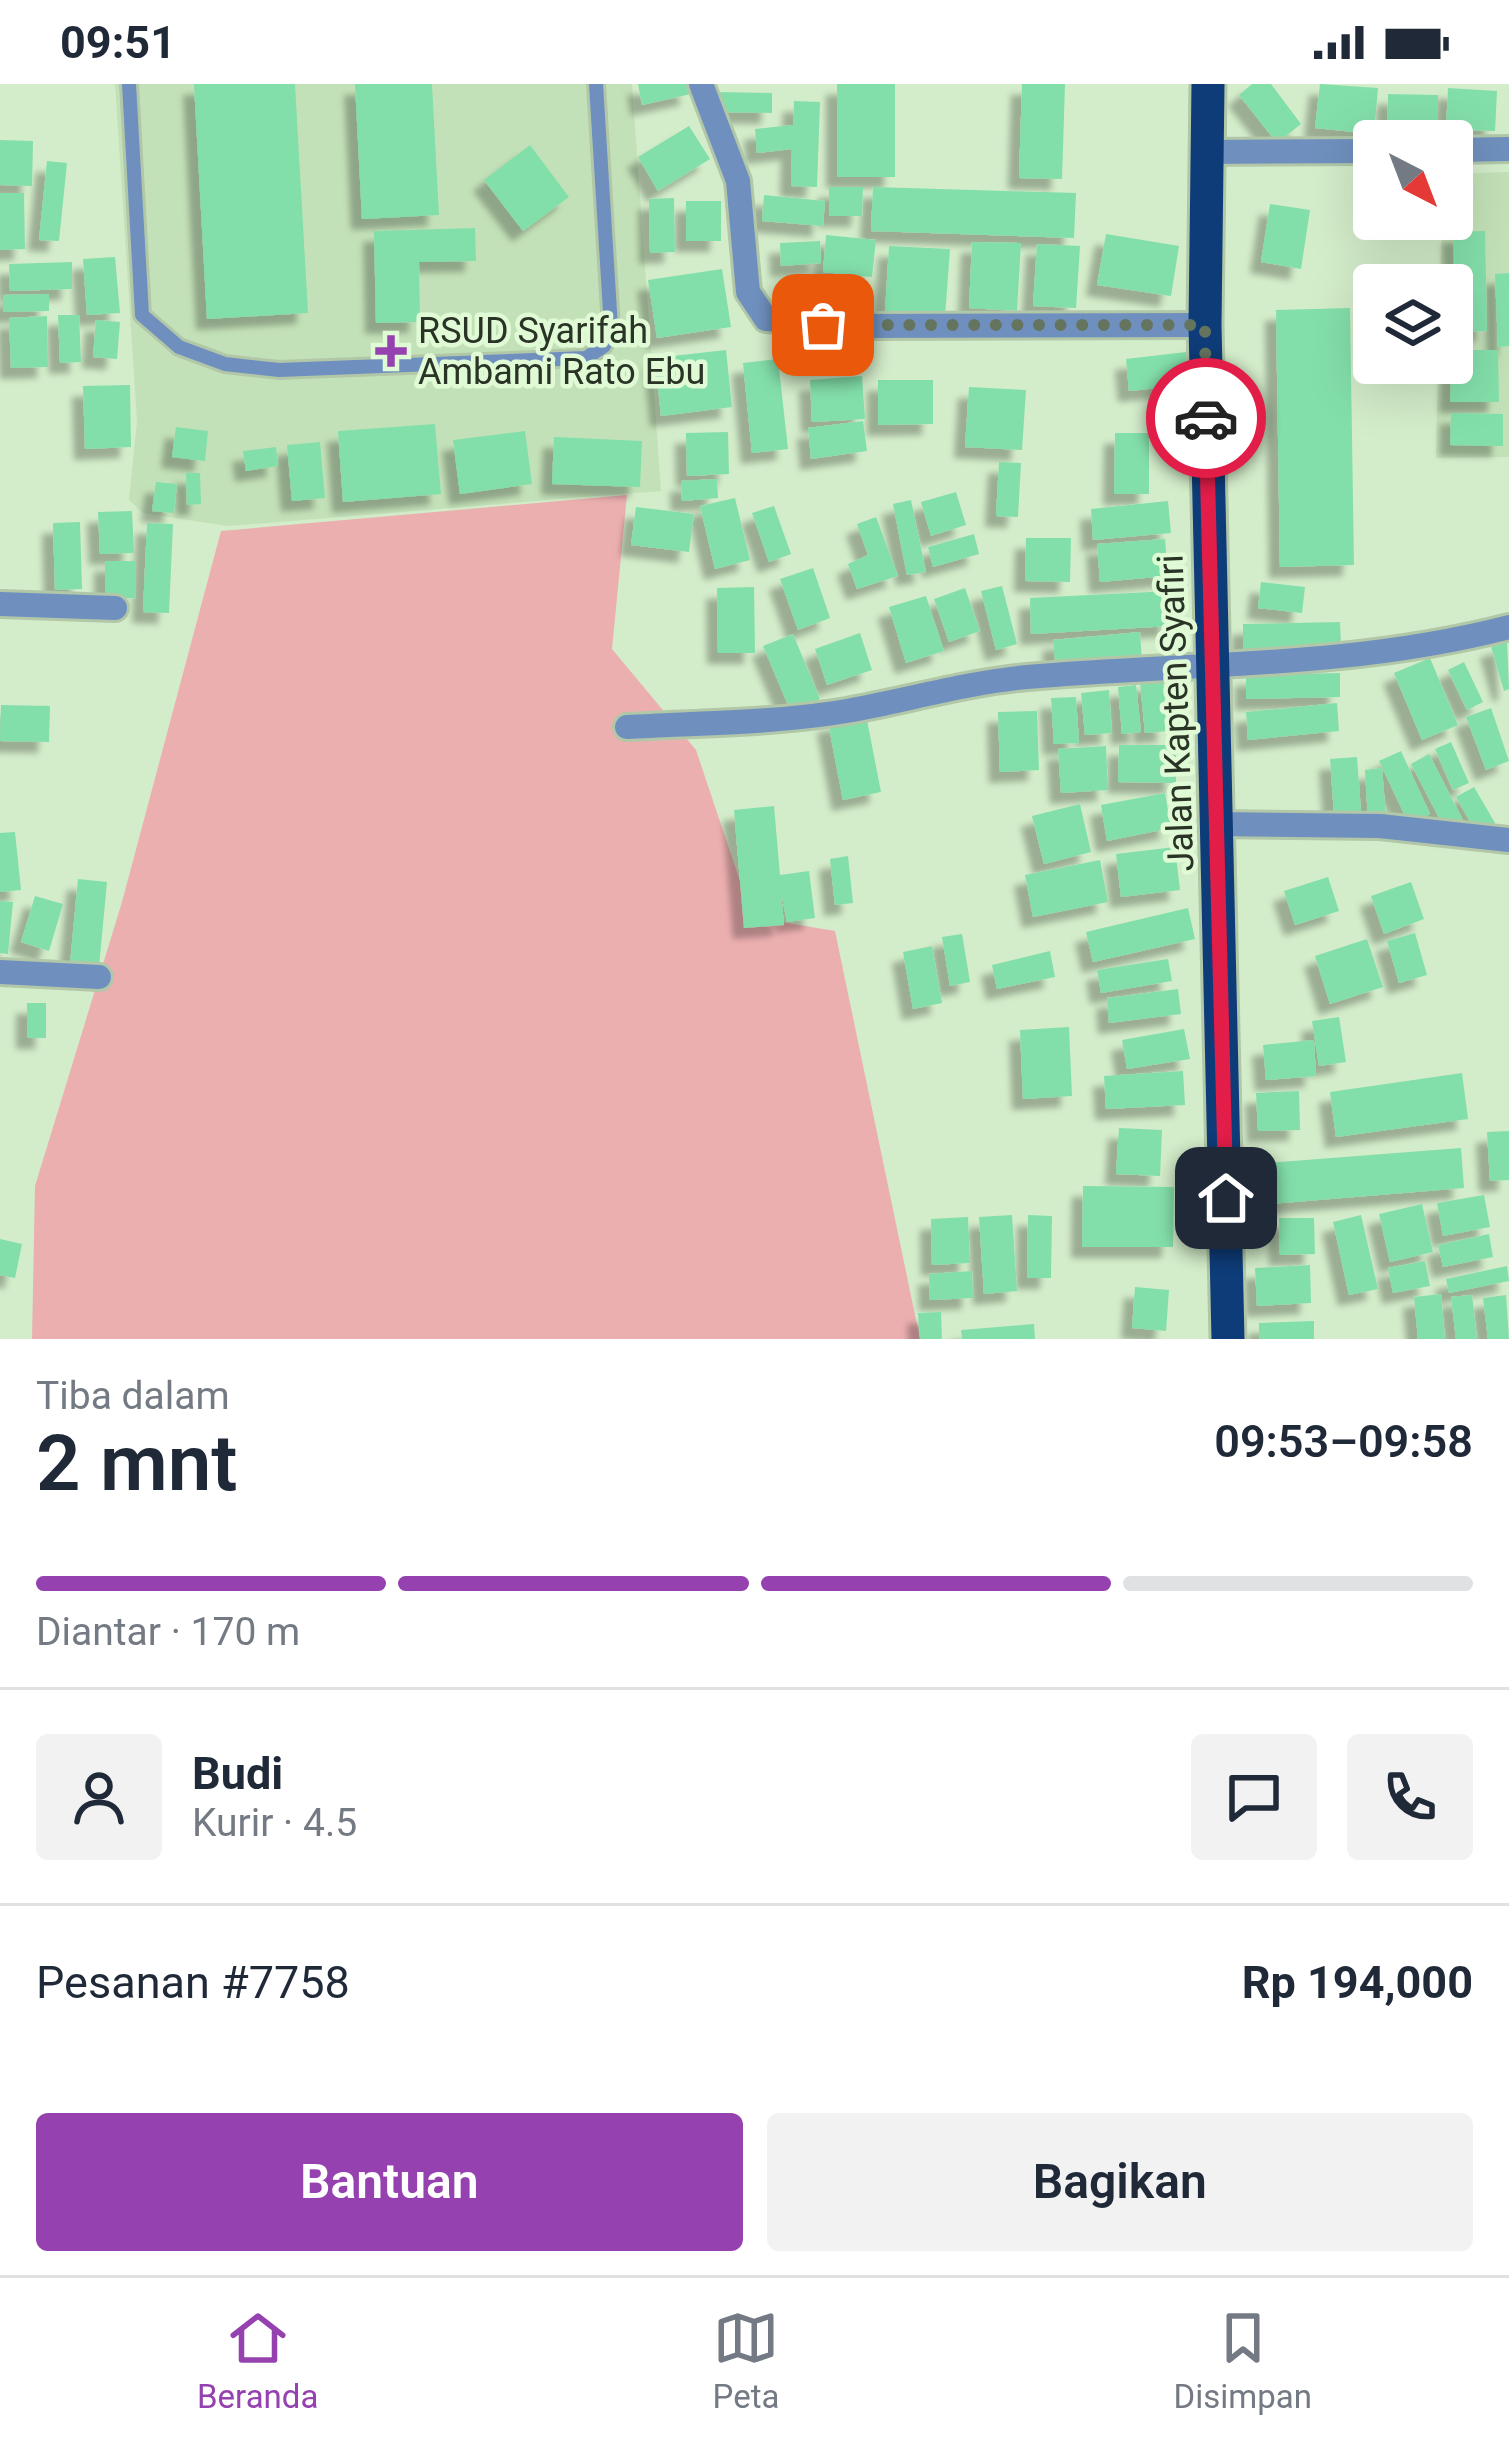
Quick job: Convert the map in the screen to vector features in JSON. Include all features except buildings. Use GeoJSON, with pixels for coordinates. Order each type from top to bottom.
{"type":"FeatureCollection","features":[{"type":"Feature","properties":{"kind":"highway","name":"Jalan Kapten Syafiri"},"geometry":{"type":"LineString","coordinates":[[1208,84],[1205,325],[1228,1339]]}},
{"type":"Feature","properties":{"kind":"street"},"geometry":{"type":"LineString","coordinates":[[701,84],[738,181],[748,292],[766,319],[862,326],[1205,325]]}},
{"type":"Feature","properties":{"kind":"street"},"geometry":{"type":"LineString","coordinates":[[1473,150],[1509,149]]}},
{"type":"Feature","properties":{"kind":"street"},"geometry":{"type":"LineString","coordinates":[[1205,152],[1353,151]]}},
{"type":"Feature","properties":{"kind":"street"},"geometry":{"type":"LineString","coordinates":[[0,604],[115,608]]}},
{"type":"Feature","properties":{"kind":"street"},"geometry":{"type":"LineString","coordinates":[[627,727],[847,711],[959,684],[1211,663],[1328,660],[1509,628]]}},
{"type":"Feature","properties":{"kind":"street"},"geometry":{"type":"LineString","coordinates":[[1217,824],[1380,826],[1509,840]]}},
{"type":"Feature","properties":{"kind":"street"},"geometry":{"type":"LineString","coordinates":[[0,972],[99,977]]}},
{"type":"Feature","properties":{"kind":"lane"},"geometry":{"type":"LineString","coordinates":[[128,84],[142,314],[179,346],[225,364],[279,370],[586,358],[604,346],[611,328],[596,84]]}},
{"type":"Feature","properties":{"kind":"shaded area","name":"RSUD Syarifah Ambami Rato Ebu"},"geometry":{"type":"Polygon","coordinates":[[[115,84],[632,84],[661,491],[228,526],[143,513],[129,500],[137,421],[115,84]]]}},
{"type":"Feature","properties":{"kind":"shaded area"},"geometry":{"type":"Polygon","coordinates":[[[1509,172],[1509,457],[1436,458],[1438,384],[1473,384],[1473,264],[1441,264],[1441,240],[1473,240],[1473,173],[1509,172]]]}},
{"type":"Feature","properties":{"kind":"shaded area"},"geometry":{"type":"Polygon","coordinates":[[[627,495],[612,649],[696,750],[752,917],[835,931],[920,1339],[32,1339],[35,1186],[122,902],[221,531],[627,495]]]}},
{"type":"Feature","properties":{"kind":"way so far"},"geometry":{"type":"LineString","coordinates":[[823,325],[1205,325],[1206,418]]}},
{"type":"Feature","properties":{"kind":"place","name":"RSUD Syarifah Ambami Rato Ebu"},"geometry":{"type":"Point","coordinates":[391,351]}},
{"type":"Feature","properties":{"kind":"route"},"geometry":{"type":"LineString","coordinates":[[1206,418],[1226,1198]]}}]}
